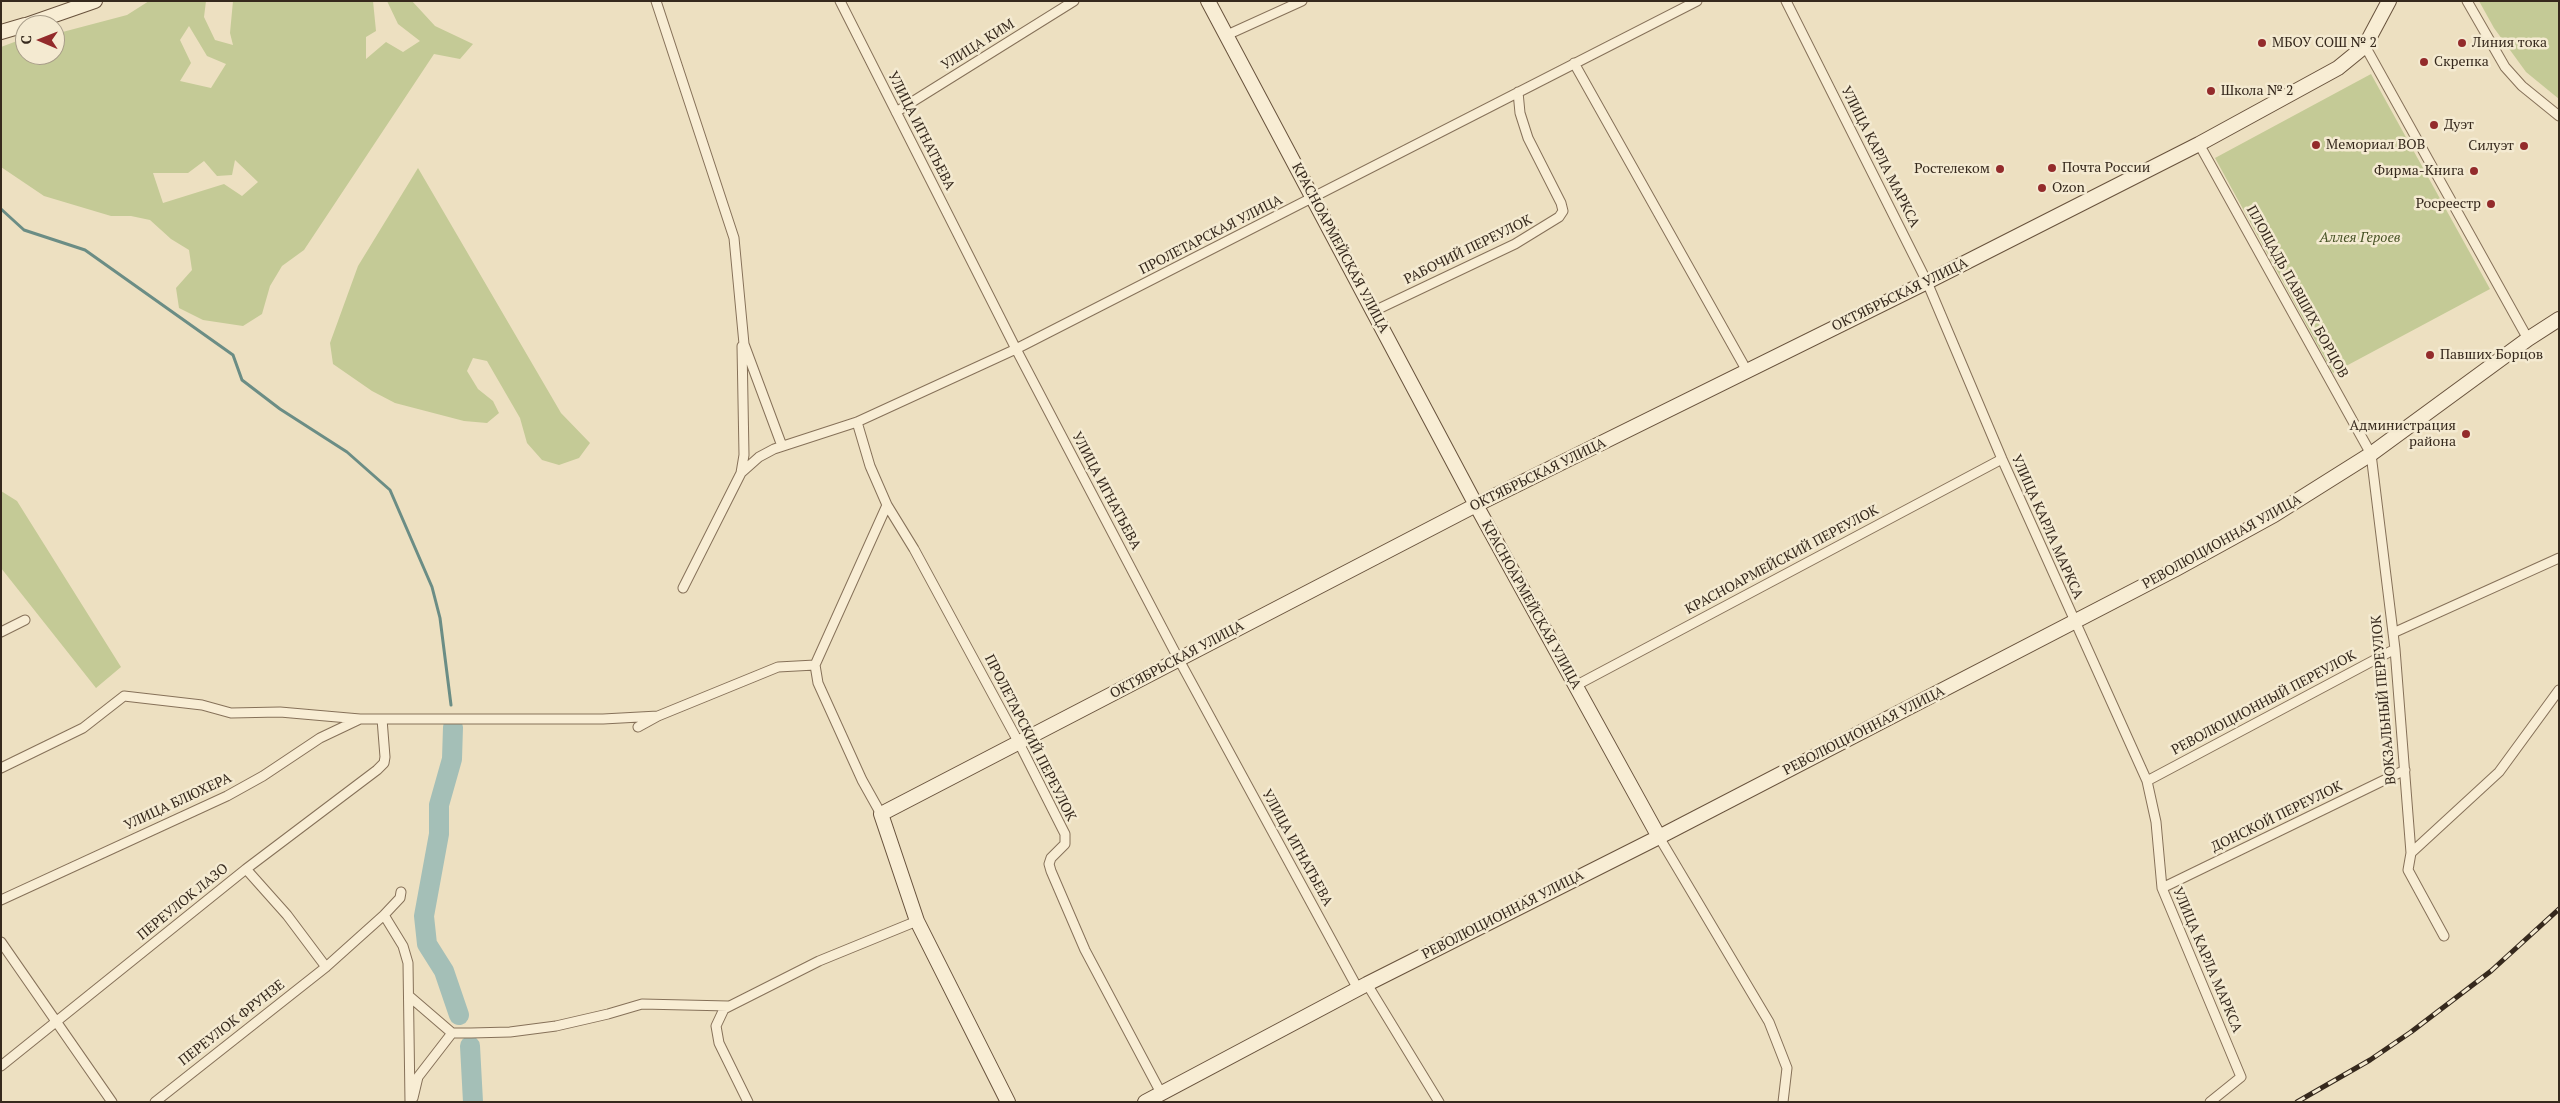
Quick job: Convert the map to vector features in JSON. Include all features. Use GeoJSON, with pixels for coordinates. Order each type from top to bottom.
{"type":"FeatureCollection","features":[{"type":"Feature","properties":{"kind":"street"},"geometry":{"type":"LineString","coordinates":[[54,15],[95,1]]}},
{"type":"Feature","properties":{"kind":"street"},"geometry":{"type":"LineString","coordinates":[[656,1],[734,238],[742,334],[744,455],[741,473],[683,588]]}},
{"type":"Feature","properties":{"kind":"street","name":"УЛИЦА ИГНАТЬЕВА"},"geometry":{"type":"LineString","coordinates":[[840,1],[1016,349],[1178,658],[1363,986],[1439,1102]]}},
{"type":"Feature","properties":{"kind":"street","name":"УЛИЦА КИМ"},"geometry":{"type":"LineString","coordinates":[[896,112],[1074,1]]}},
{"type":"Feature","properties":{"kind":"street","name":"КРАСНОАРМЕЙСКАЯ УЛИЦА"},"geometry":{"type":"LineString","coordinates":[[1208,1],[1476,505],[1575,686],[1659,837],[1677,864],[1769,1022],[1787,1068],[1783,1102]]}},
{"type":"Feature","properties":{"kind":"street"},"geometry":{"type":"LineString","coordinates":[[1227,35],[1302,1]]}},
{"type":"Feature","properties":{"kind":"street","name":"ПРОЛЕТАРСКАЯ УЛИЦА"},"geometry":{"type":"LineString","coordinates":[[741,473],[759,457],[782,446],[857,422],[1016,349],[1314,199],[1697,1]]}},
{"type":"Feature","properties":{"kind":"street","name":"УЛИЦА КАРЛА МАРКСА"},"geometry":{"type":"LineString","coordinates":[[1786,1],[1927,282],[2002,459],[2147,781],[2156,822],[2162,888],[2241,1078],[2210,1102]]}},
{"type":"Feature","properties":{"kind":"street"},"geometry":{"type":"LineString","coordinates":[[2467,1],[2505,67],[2522,86],[2559,116]]}},
{"type":"Feature","properties":{"kind":"street"},"geometry":{"type":"LineString","coordinates":[[2387,2],[2365,46],[2528,339]]}},
{"type":"Feature","properties":{"kind":"street"},"geometry":{"type":"LineString","coordinates":[[1,32],[15,28]]}},
{"type":"Feature","properties":{"kind":"street","name":"ОКТЯБРЬСКАЯ УЛИЦА"},"geometry":{"type":"LineString","coordinates":[[881,814],[1019,744],[1178,658],[1476,505],[1927,282],[2199,144],[2338,68],[2365,46]]}},
{"type":"Feature","properties":{"kind":"street"},"geometry":{"type":"LineString","coordinates":[[1574,63],[1747,371]]}},
{"type":"Feature","properties":{"kind":"street","name":"РАБОЧИЙ ПЕРЕУЛОК"},"geometry":{"type":"LineString","coordinates":[[1374,311],[1514,244],[1559,217],[1563,211],[1561,203],[1528,138],[1520,113],[1518,92]]}},
{"type":"Feature","properties":{"kind":"street","name":"ПЛОЩАДЬ ПАВШИХ БОРЦОВ"},"geometry":{"type":"LineString","coordinates":[[2199,144],[2371,454]]}},
{"type":"Feature","properties":{"kind":"street","name":"РЕВОЛЮЦИОННАЯ УЛИЦА"},"geometry":{"type":"LineString","coordinates":[[1145,1102],[1363,986],[1659,837],[2075,622],[2274,515],[2371,454],[2528,339],[2559,319]]}},
{"type":"Feature","properties":{"kind":"street"},"geometry":{"type":"LineString","coordinates":[[742,334],[782,446]]}},
{"type":"Feature","properties":{"kind":"street","name":"ПРОЛЕТАРСКИЙ ПЕРЕУЛОК"},"geometry":{"type":"LineString","coordinates":[[857,422],[870,466],[887,505],[914,549],[1019,744],[1066,840],[1051,858],[1049,864],[1050,871],[1085,950],[1162,1092]]}},
{"type":"Feature","properties":{"kind":"street","name":"ВОКЗАЛЬНЫЙ ПЕРЕУЛОК"},"geometry":{"type":"LineString","coordinates":[[2371,454],[2395,649],[2411,853],[2408,870],[2444,936]]}},
{"type":"Feature","properties":{"kind":"street","name":"КРАСНОАРМЕЙСКИЙ ПЕРЕУЛОК"},"geometry":{"type":"LineString","coordinates":[[1575,686],[2002,459]]}},
{"type":"Feature","properties":{"kind":"street"},"geometry":{"type":"LineString","coordinates":[[887,505],[815,665],[818,683],[862,780],[881,814],[917,921],[1008,1102]]}},
{"type":"Feature","properties":{"kind":"street"},"geometry":{"type":"LineString","coordinates":[[2393,633],[2559,558]]}},
{"type":"Feature","properties":{"kind":"street"},"geometry":{"type":"LineString","coordinates":[[1,632],[25,620]]}},
{"type":"Feature","properties":{"kind":"street","name":"РЕВОЛЮЦИОННЫЙ ПЕРЕУЛОК"},"geometry":{"type":"LineString","coordinates":[[2147,781],[2395,649]]}},
{"type":"Feature","properties":{"kind":"street"},"geometry":{"type":"LineString","coordinates":[[638,728],[658,716],[778,667],[795,664],[815,665]]}},
{"type":"Feature","properties":{"kind":"street"},"geometry":{"type":"LineString","coordinates":[[2411,853],[2499,772],[2559,690]]}},
{"type":"Feature","properties":{"kind":"street"},"geometry":{"type":"LineString","coordinates":[[1,768],[83,728],[124,696],[202,705],[231,713],[280,712],[360,719],[603,719],[658,716]]}},
{"type":"Feature","properties":{"kind":"street","name":"УЛИЦА БЛЮХЕРА"},"geometry":{"type":"LineString","coordinates":[[1,900],[227,796],[263,776],[320,738],[360,719]]}},
{"type":"Feature","properties":{"kind":"street","name":"ПЕРЕУЛОК ЛАЗО"},"geometry":{"type":"LineString","coordinates":[[1,1066],[246,868],[384,763],[385,747],[382,719]]}},
{"type":"Feature","properties":{"kind":"street","name":"ДОНСКОЙ ПЕРЕУЛОК"},"geometry":{"type":"LineString","coordinates":[[2162,888],[2404,770]]}},
{"type":"Feature","properties":{"kind":"street"},"geometry":{"type":"LineString","coordinates":[[246,868],[287,915],[326,967]]}},
{"type":"Feature","properties":{"kind":"street","name":"ПЕРЕУЛОК ФРУНЗЕ"},"geometry":{"type":"LineString","coordinates":[[154,1102],[326,967],[384,915],[400,898],[401,892]]}},
{"type":"Feature","properties":{"kind":"street"},"geometry":{"type":"LineString","coordinates":[[384,915],[406,954],[409,996],[411,1102]]}},
{"type":"Feature","properties":{"kind":"street"},"geometry":{"type":"LineString","coordinates":[[409,996],[452,1033],[510,1032],[556,1026],[642,1004],[728,1006],[819,961],[917,921]]}},
{"type":"Feature","properties":{"kind":"street"},"geometry":{"type":"LineString","coordinates":[[1,942],[112,1102]]}},
{"type":"Feature","properties":{"kind":"street"},"geometry":{"type":"LineString","coordinates":[[728,1006],[718,1020],[716,1033],[723,1054],[748,1102]]}},
{"type":"Feature","properties":{"kind":"street"},"geometry":{"type":"LineString","coordinates":[[411,1102],[418,1077],[452,1033]]}},
{"type":"Feature","properties":{"kind":"green space"},"geometry":{"type":"Polygon","coordinates":[[[149,1],[206,1],[204,17],[215,40],[233,45],[230,33],[233,1],[373,1],[376,31],[366,37],[366,59],[386,42],[403,52],[420,41],[398,24],[387,1],[412,1],[435,26],[473,44],[460,59],[434,54],[304,250],[282,266],[270,286],[262,314],[243,326],[203,320],[179,308],[176,288],[192,270],[189,250],[171,239],[150,220],[131,216],[111,216],[44,196],[1,167],[1,47],[15,42],[15,65],[65,65],[65,31],[127,15],[149,1]],[[189,26],[180,40],[191,63],[180,81],[211,88],[226,64],[207,56],[189,26]],[[235,160],[232,175],[217,176],[204,161],[188,173],[153,173],[163,203],[224,184],[242,196],[258,182],[235,160]]]}},
{"type":"Feature","properties":{"kind":"green space"},"geometry":{"type":"Polygon","coordinates":[[[2479,1],[2559,1],[2559,99],[2526,72],[2494,28],[2479,1]]]}},
{"type":"Feature","properties":{"kind":"green space","name":"Аллея Героев"},"geometry":{"type":"Polygon","coordinates":[[[2371,74],[2490,289],[2333,373],[2215,158],[2371,74]]]}},
{"type":"Feature","properties":{"kind":"green space"},"geometry":{"type":"Polygon","coordinates":[[[418,168],[561,413],[590,443],[579,458],[559,465],[542,460],[527,443],[520,418],[487,361],[473,358],[467,371],[478,389],[493,401],[499,413],[487,423],[464,421],[395,403],[372,391],[333,364],[330,343],[358,266],[418,168]]]}},
{"type":"Feature","properties":{"kind":"green space"},"geometry":{"type":"Polygon","coordinates":[[[1,491],[17,501],[121,667],[96,688],[1,568],[1,491]]]}},
{"type":"Feature","properties":{"kind":"waterway"},"geometry":{"type":"LineString","coordinates":[[1,209],[24,230],[85,250],[233,355],[242,380],[280,409],[347,452],[390,490],[432,587],[440,618],[451,705]]}},
{"type":"Feature","properties":{"kind":"waterway"},"geometry":{"type":"LineString","coordinates":[[453,727],[452,759],[439,805],[439,834],[424,916],[427,944],[444,971],[459,1015]]}},
{"type":"Feature","properties":{"kind":"waterway"},"geometry":{"type":"LineString","coordinates":[[470,1046],[473,1102]]}},
{"type":"Feature","properties":{"kind":"railway"},"geometry":{"type":"LineString","coordinates":[[2297,1102],[2370,1060],[2411,1032],[2491,971],[2559,909]]}},
{"type":"Feature","properties":{"kind":"place","name":"МБОУ СОШ № 2"},"geometry":{"type":"Point","coordinates":[2262,43]}},
{"type":"Feature","properties":{"kind":"place","name":"Линия тока"},"geometry":{"type":"Point","coordinates":[2462,43]}},
{"type":"Feature","properties":{"kind":"place","name":"Скрепка"},"geometry":{"type":"Point","coordinates":[2424,62]}},
{"type":"Feature","properties":{"kind":"place","name":"Школа № 2"},"geometry":{"type":"Point","coordinates":[2211,91]}},
{"type":"Feature","properties":{"kind":"place","name":"Дуэт"},"geometry":{"type":"Point","coordinates":[2434,125]}},
{"type":"Feature","properties":{"kind":"place","name":"Мемориал ВОВ"},"geometry":{"type":"Point","coordinates":[2316,145]}},
{"type":"Feature","properties":{"kind":"place","name":"Силуэт"},"geometry":{"type":"Point","coordinates":[2524,146]}},
{"type":"Feature","properties":{"kind":"place","name":"Почта России"},"geometry":{"type":"Point","coordinates":[2052,168]}},
{"type":"Feature","properties":{"kind":"place","name":"Ростелеком"},"geometry":{"type":"Point","coordinates":[2000,169]}},
{"type":"Feature","properties":{"kind":"place","name":"Фирма-Книга"},"geometry":{"type":"Point","coordinates":[2474,171]}},
{"type":"Feature","properties":{"kind":"place","name":"Ozon"},"geometry":{"type":"Point","coordinates":[2042,188]}},
{"type":"Feature","properties":{"kind":"place","name":"Росреестр"},"geometry":{"type":"Point","coordinates":[2491,204]}},
{"type":"Feature","properties":{"kind":"place","name":"Павших Борцов"},"geometry":{"type":"Point","coordinates":[2430,355]}},
{"type":"Feature","properties":{"kind":"place","name":"Администрация района"},"geometry":{"type":"Point","coordinates":[2466,434]}}]}
